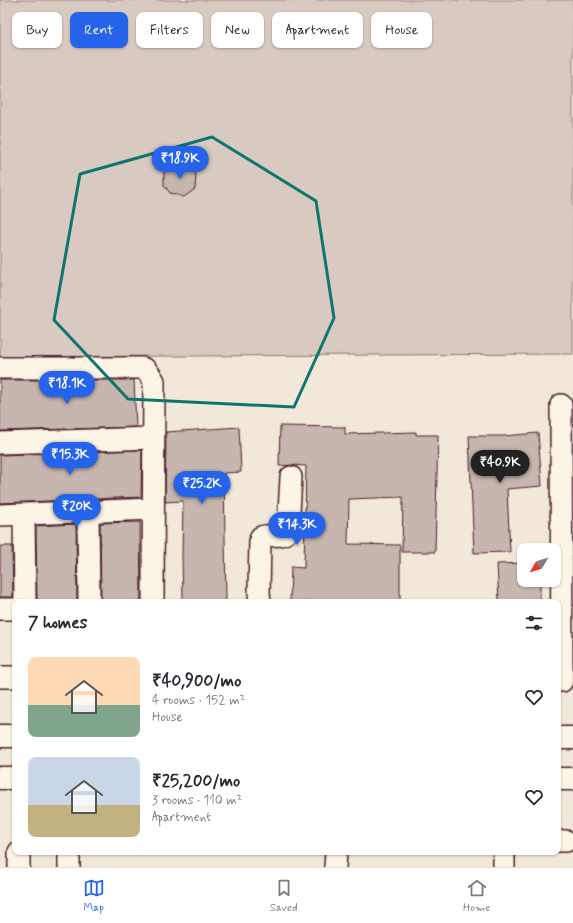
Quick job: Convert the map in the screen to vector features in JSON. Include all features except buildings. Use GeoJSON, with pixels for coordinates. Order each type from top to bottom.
{"type":"FeatureCollection","features":[{"type":"Feature","properties":{"kind":"street"},"geometry":{"type":"LineString","coordinates":[[0,368],[142,368],[146,369],[154,381],[153,599]]}},
{"type":"Feature","properties":{"kind":"street"},"geometry":{"type":"LineString","coordinates":[[561,405],[564,681]]}},
{"type":"Feature","properties":{"kind":"street"},"geometry":{"type":"LineString","coordinates":[[0,442],[153,438]]}},
{"type":"Feature","properties":{"kind":"street"},"geometry":{"type":"LineString","coordinates":[[260,599],[260,540],[261,537],[264,536],[282,535],[288,531],[291,476]]}},
{"type":"Feature","properties":{"kind":"street"},"geometry":{"type":"LineString","coordinates":[[0,515],[153,509]]}},
{"type":"Feature","properties":{"kind":"street"},"geometry":{"type":"LineString","coordinates":[[88,512],[89,599]]}},
{"type":"Feature","properties":{"kind":"street"},"geometry":{"type":"LineString","coordinates":[[24,514],[26,599]]}},
{"type":"Feature","properties":{"kind":"street"},"geometry":{"type":"LineString","coordinates":[[0,609],[12,609]]}},
{"type":"Feature","properties":{"kind":"street"},"geometry":{"type":"LineString","coordinates":[[0,677],[12,677]]}},
{"type":"Feature","properties":{"kind":"street"},"geometry":{"type":"LineString","coordinates":[[0,736],[12,736]]}},
{"type":"Feature","properties":{"kind":"street"},"geometry":{"type":"LineString","coordinates":[[561,738],[573,738]]}},
{"type":"Feature","properties":{"kind":"street"},"geometry":{"type":"LineString","coordinates":[[0,778],[12,778]]}},
{"type":"Feature","properties":{"kind":"street"},"geometry":{"type":"LineString","coordinates":[[561,779],[573,779]]}},
{"type":"Feature","properties":{"kind":"street"},"geometry":{"type":"LineString","coordinates":[[19,855],[19,867]]}},
{"type":"Feature","properties":{"kind":"street"},"geometry":{"type":"LineString","coordinates":[[69,855],[69,867]]}},
{"type":"Feature","properties":{"kind":"street"},"geometry":{"type":"LineString","coordinates":[[335,867],[336,855]]}},
{"type":"Feature","properties":{"kind":"street"},"geometry":{"type":"LineString","coordinates":[[504,855],[504,867]]}},
{"type":"Feature","properties":{"kind":"highlighted area"},"geometry":{"type":"Polygon","coordinates":[[[212,137],[316,201],[334,318],[294,407],[128,399],[54,320],[80,174],[212,137]]]}},
{"type":"Feature","properties":{"kind":"shaded area"},"geometry":{"type":"Polygon","coordinates":[[[0,0],[573,0],[573,354],[0,357],[0,0]]]}}]}
